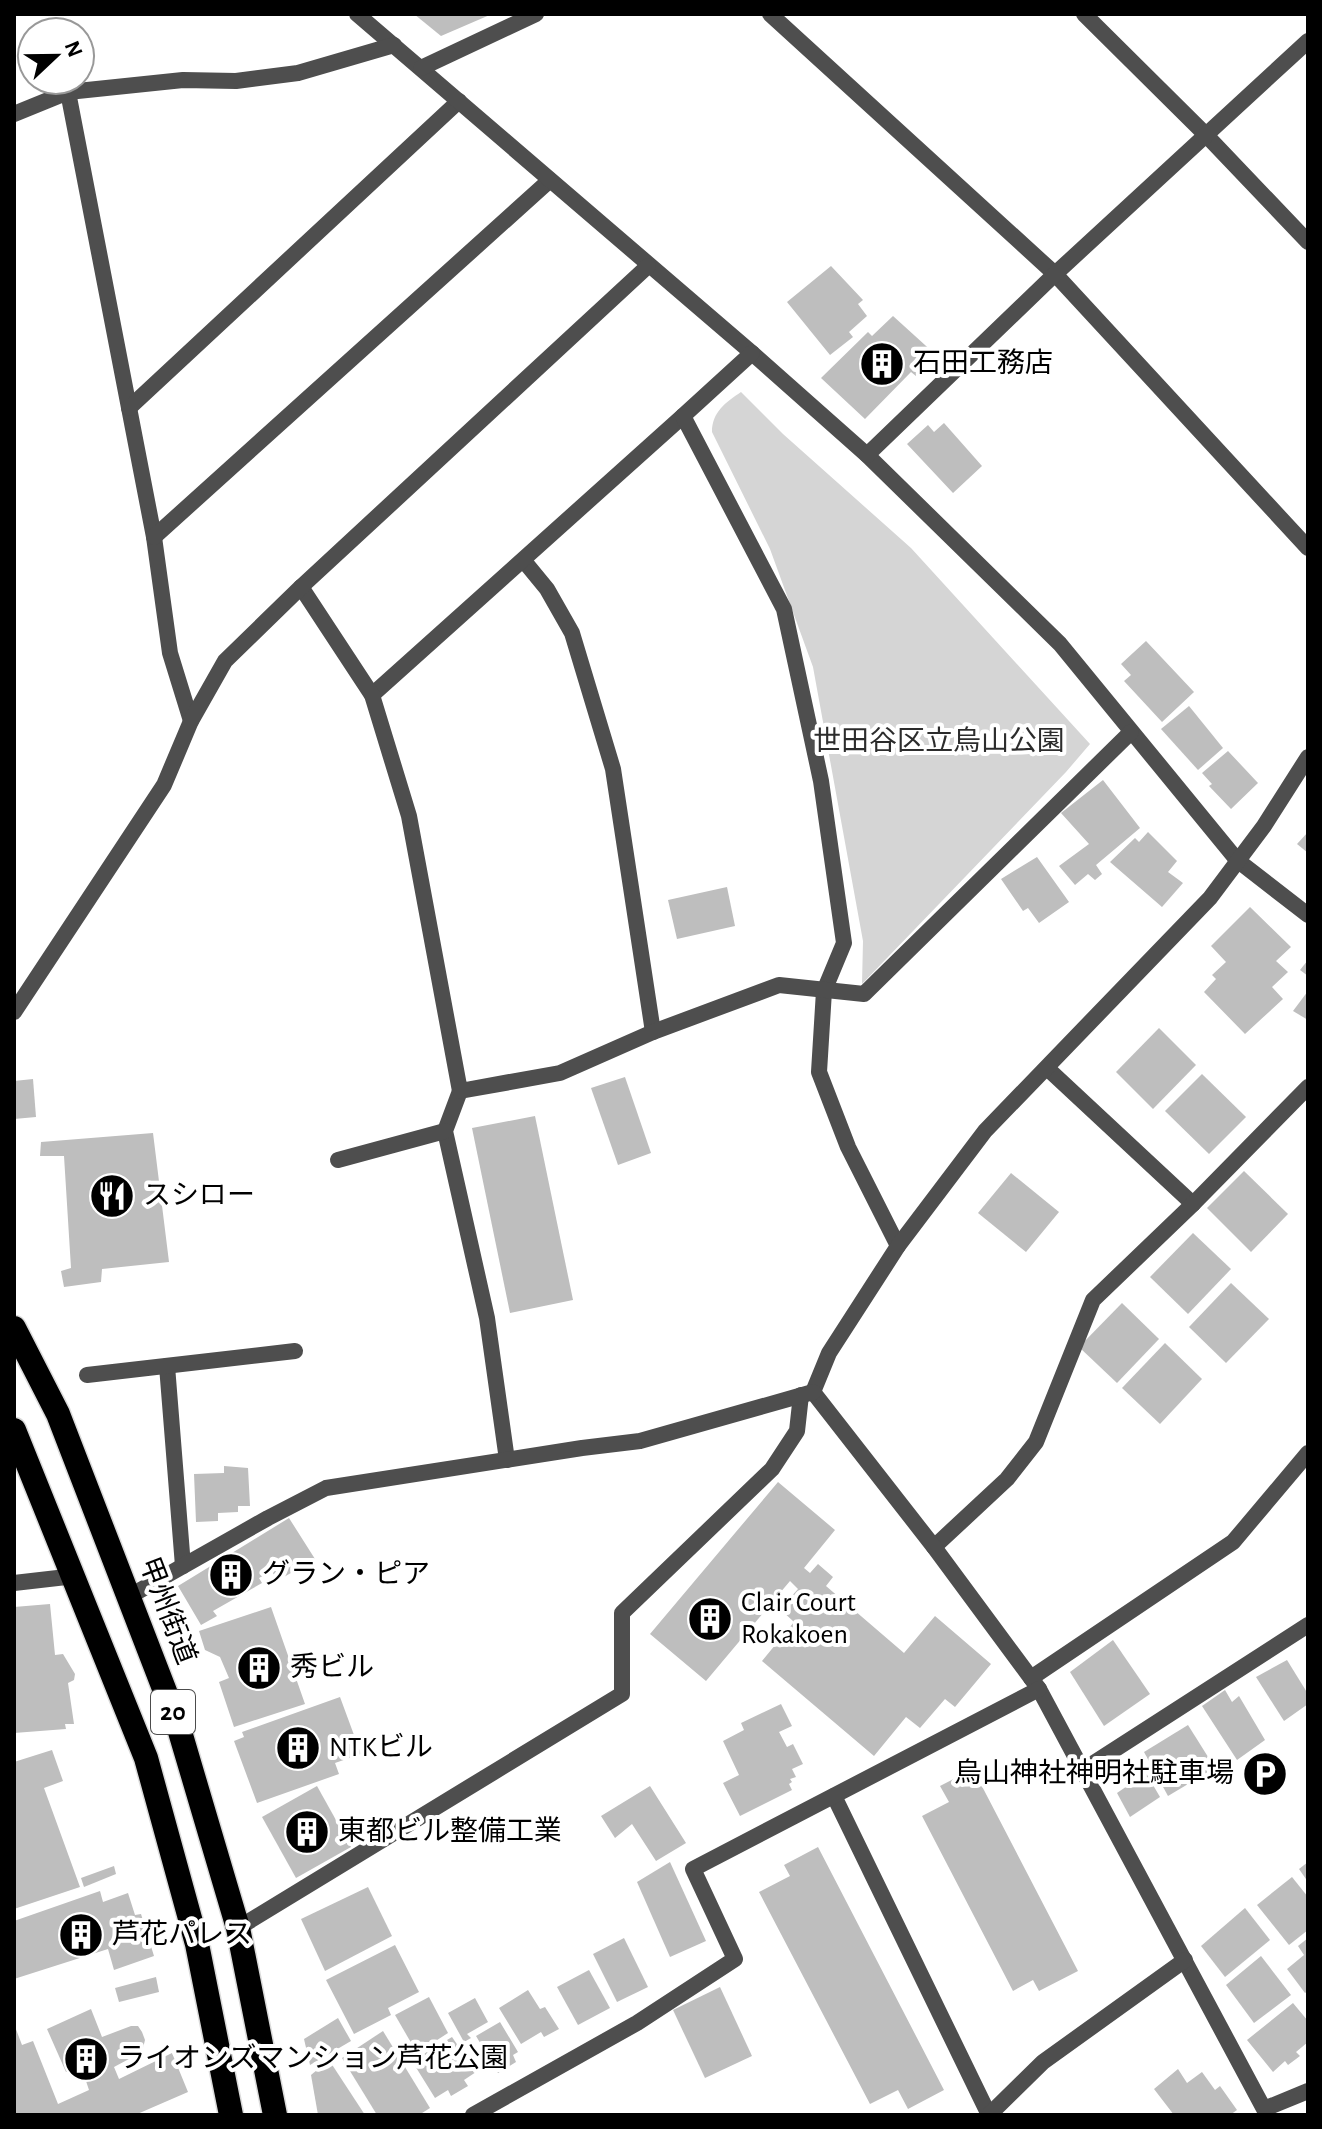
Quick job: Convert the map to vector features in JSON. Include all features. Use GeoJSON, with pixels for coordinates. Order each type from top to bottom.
{"type":"FeatureCollection","features":[{"type":"Feature","properties":{"kind":"highway","name":"甲州街道"},"geometry":{"type":"LineString","coordinates":[[14,1328],[58,1414],[178,1725],[238,1928],[275,2115]]}},
{"type":"Feature","properties":{"kind":"highway","name":"20"},"geometry":{"type":"LineString","coordinates":[[14,1430],[146,1758],[197,1944],[231,2115]]}},
{"type":"Feature","properties":{"kind":"street"},"geometry":{"type":"LineString","coordinates":[[357,14],[867,455],[1060,644],[1237,860],[1308,915]]}},
{"type":"Feature","properties":{"kind":"street"},"geometry":{"type":"LineString","coordinates":[[421,68],[536,14]]}},
{"type":"Feature","properties":{"kind":"street"},"geometry":{"type":"LineString","coordinates":[[770,14],[1055,274],[1308,548]]}},
{"type":"Feature","properties":{"kind":"street"},"geometry":{"type":"LineString","coordinates":[[1084,14],[1308,242]]}},
{"type":"Feature","properties":{"kind":"street"},"geometry":{"type":"LineString","coordinates":[[867,455],[1055,274],[1308,41]]}},
{"type":"Feature","properties":{"kind":"street"},"geometry":{"type":"LineString","coordinates":[[96,89],[183,80],[236,81],[298,73],[394,45]]}},
{"type":"Feature","properties":{"kind":"street"},"geometry":{"type":"LineString","coordinates":[[14,114],[58,96]]}},
{"type":"Feature","properties":{"kind":"street"},"geometry":{"type":"LineString","coordinates":[[69,96],[154,537],[170,653],[191,721]]}},
{"type":"Feature","properties":{"kind":"street"},"geometry":{"type":"LineString","coordinates":[[129,408],[459,101]]}},
{"type":"Feature","properties":{"kind":"street"},"geometry":{"type":"LineString","coordinates":[[154,537],[550,180]]}},
{"type":"Feature","properties":{"kind":"street"},"geometry":{"type":"LineString","coordinates":[[14,1012],[164,785],[191,721],[225,661],[648,266]]}},
{"type":"Feature","properties":{"kind":"street"},"geometry":{"type":"LineString","coordinates":[[372,695],[752,353]]}},
{"type":"Feature","properties":{"kind":"street"},"geometry":{"type":"LineString","coordinates":[[683,416],[784,609],[821,781],[844,943],[824,991],[819,1072],[848,1147],[898,1246]]}},
{"type":"Feature","properties":{"kind":"street"},"geometry":{"type":"LineString","coordinates":[[524,561],[547,589],[572,633],[613,769],[653,1032]]}},
{"type":"Feature","properties":{"kind":"street"},"geometry":{"type":"LineString","coordinates":[[301,587],[372,695],[409,816],[460,1091],[445,1131],[487,1318],[507,1460]]}},
{"type":"Feature","properties":{"kind":"street"},"geometry":{"type":"LineString","coordinates":[[460,1091],[560,1073],[653,1032],[779,985],[864,994],[1131,732]]}},
{"type":"Feature","properties":{"kind":"street"},"geometry":{"type":"LineString","coordinates":[[238,1928],[622,1694],[622,1613],[772,1469],[797,1431],[807,1394],[829,1353],[898,1246],[985,1131],[1210,898],[1264,826],[1308,757]]}},
{"type":"Feature","properties":{"kind":"street"},"geometry":{"type":"LineString","coordinates":[[1048,1069],[1193,1204]]}},
{"type":"Feature","properties":{"kind":"street"},"geometry":{"type":"LineString","coordinates":[[934,1547],[1007,1479],[1036,1442],[1093,1300],[1308,1087]]}},
{"type":"Feature","properties":{"kind":"street"},"geometry":{"type":"LineString","coordinates":[[338,1160],[445,1131]]}},
{"type":"Feature","properties":{"kind":"street"},"geometry":{"type":"LineString","coordinates":[[87,1375],[295,1351]]}},
{"type":"Feature","properties":{"kind":"street"},"geometry":{"type":"LineString","coordinates":[[167,1366],[183,1566]]}},
{"type":"Feature","properties":{"kind":"street"},"geometry":{"type":"LineString","coordinates":[[130,1596],[326,1488],[640,1441],[807,1394]]}},
{"type":"Feature","properties":{"kind":"street"},"geometry":{"type":"LineString","coordinates":[[807,1394],[934,1547],[1035,1684],[1185,1960],[1261,2112],[1308,2091]]}},
{"type":"Feature","properties":{"kind":"street"},"geometry":{"type":"LineString","coordinates":[[473,2115],[637,2023],[735,1959],[693,1869],[834,1796],[1035,1684],[1233,1542],[1308,1453]]}},
{"type":"Feature","properties":{"kind":"street"},"geometry":{"type":"LineString","coordinates":[[14,1583],[75,1576]]}},
{"type":"Feature","properties":{"kind":"street"},"geometry":{"type":"LineString","coordinates":[[1083,1770],[1308,1625]]}},
{"type":"Feature","properties":{"kind":"street"},"geometry":{"type":"LineString","coordinates":[[834,1796],[989,2115],[1043,2062],[1185,1960]]}},
{"type":"Feature","properties":{"kind":"green space","name":"世田谷区立烏山公園"},"geometry":{"type":"Polygon","coordinates":[[[741,392],[783,434],[911,548],[1090,744],[862,984],[863,941],[813,667],[770,549],[712,432],[717,413],[741,392]]]}},
{"type":"Feature","properties":{"kind":"building"},"geometry":{"type":"Polygon","coordinates":[[[414,14],[492,14],[441,36],[414,14]]]}},
{"type":"Feature","properties":{"kind":"building"},"geometry":{"type":"Polygon","coordinates":[[[831,266],[863,300],[858,304],[867,316],[849,332],[853,337],[830,355],[787,302],[831,266]]]}},
{"type":"Feature","properties":{"kind":"building","name":"石田工務店"},"geometry":{"type":"Polygon","coordinates":[[[893,316],[936,355],[916,376],[911,372],[865,419],[821,378],[868,332],[872,336],[893,316]]]}},
{"type":"Feature","properties":{"kind":"building"},"geometry":{"type":"Polygon","coordinates":[[[944,423],[982,466],[953,493],[907,444],[928,425],[934,432],[944,423]]]}},
{"type":"Feature","properties":{"kind":"building"},"geometry":{"type":"Polygon","coordinates":[[[1146,641],[1194,692],[1162,722],[1124,681],[1131,675],[1121,664],[1146,641]]]}},
{"type":"Feature","properties":{"kind":"building"},"geometry":{"type":"Polygon","coordinates":[[[1189,706],[1223,748],[1198,770],[1161,729],[1189,706]]]}},
{"type":"Feature","properties":{"kind":"building"},"geometry":{"type":"Polygon","coordinates":[[[1228,751],[1258,783],[1231,809],[1209,786],[1212,784],[1202,773],[1228,751]]]}},
{"type":"Feature","properties":{"kind":"building"},"geometry":{"type":"Polygon","coordinates":[[[1103,780],[1140,828],[1096,865],[1102,874],[1095,880],[1088,874],[1075,885],[1059,866],[1089,844],[1061,813],[1103,780]]]}},
{"type":"Feature","properties":{"kind":"building"},"geometry":{"type":"Polygon","coordinates":[[[1148,832],[1177,861],[1168,872],[1183,883],[1162,907],[1110,862],[1135,838],[1139,842],[1148,832]]]}},
{"type":"Feature","properties":{"kind":"building"},"geometry":{"type":"Polygon","coordinates":[[[1308,832],[1308,853],[1297,844],[1308,832]]]}},
{"type":"Feature","properties":{"kind":"building"},"geometry":{"type":"Polygon","coordinates":[[[1037,857],[1069,902],[1039,923],[1028,908],[1023,911],[1001,879],[1037,857]]]}},
{"type":"Feature","properties":{"kind":"building"},"geometry":{"type":"Polygon","coordinates":[[[727,887],[735,926],[677,939],[668,900],[727,887]]]}},
{"type":"Feature","properties":{"kind":"building"},"geometry":{"type":"Polygon","coordinates":[[[1250,907],[1291,947],[1276,961],[1288,972],[1272,987],[1283,999],[1245,1034],[1204,992],[1216,979],[1212,975],[1226,962],[1211,946],[1250,907]]]}},
{"type":"Feature","properties":{"kind":"building"},"geometry":{"type":"Polygon","coordinates":[[[1308,960],[1308,976],[1300,970],[1308,960]]]}},
{"type":"Feature","properties":{"kind":"building"},"geometry":{"type":"Polygon","coordinates":[[[1308,991],[1308,1020],[1293,1011],[1308,991]]]}},
{"type":"Feature","properties":{"kind":"building"},"geometry":{"type":"Polygon","coordinates":[[[1159,1028],[1196,1065],[1153,1109],[1116,1072],[1159,1028]]]}},
{"type":"Feature","properties":{"kind":"building"},"geometry":{"type":"Polygon","coordinates":[[[1202,1074],[1246,1117],[1209,1154],[1165,1111],[1202,1074]]]}},
{"type":"Feature","properties":{"kind":"building"},"geometry":{"type":"Polygon","coordinates":[[[625,1077],[651,1153],[618,1165],[591,1088],[625,1077]]]}},
{"type":"Feature","properties":{"kind":"building"},"geometry":{"type":"Polygon","coordinates":[[[33,1079],[36,1117],[14,1119],[14,1081],[33,1079]]]}},
{"type":"Feature","properties":{"kind":"building"},"geometry":{"type":"Polygon","coordinates":[[[535,1116],[573,1300],[510,1313],[472,1128],[535,1116]]]}},
{"type":"Feature","properties":{"kind":"building"},"geometry":{"type":"Polygon","coordinates":[[[153,1133],[169,1262],[102,1269],[101,1282],[64,1287],[61,1271],[71,1268],[64,1156],[40,1156],[41,1142],[153,1133]]]}},
{"type":"Feature","properties":{"kind":"building"},"geometry":{"type":"Polygon","coordinates":[[[1244,1171],[1288,1214],[1251,1252],[1207,1208],[1244,1171]]]}},
{"type":"Feature","properties":{"kind":"building"},"geometry":{"type":"Polygon","coordinates":[[[1011,1173],[1059,1212],[1026,1252],[978,1213],[1011,1173]]]}},
{"type":"Feature","properties":{"kind":"building"},"geometry":{"type":"Polygon","coordinates":[[[1193,1233],[1231,1269],[1188,1314],[1150,1277],[1193,1233]]]}},
{"type":"Feature","properties":{"kind":"building"},"geometry":{"type":"Polygon","coordinates":[[[1231,1283],[1269,1319],[1226,1363],[1189,1327],[1231,1283]]]}},
{"type":"Feature","properties":{"kind":"building"},"geometry":{"type":"Polygon","coordinates":[[[1122,1303],[1159,1339],[1117,1383],[1079,1347],[1122,1303]]]}},
{"type":"Feature","properties":{"kind":"building"},"geometry":{"type":"Polygon","coordinates":[[[1165,1343],[1202,1379],[1160,1424],[1122,1388],[1165,1343]]]}},
{"type":"Feature","properties":{"kind":"building"},"geometry":{"type":"Polygon","coordinates":[[[224,1466],[248,1468],[250,1506],[238,1506],[238,1512],[218,1513],[218,1521],[196,1522],[194,1474],[224,1473],[224,1466]]]}},
{"type":"Feature","properties":{"kind":"building","name":"Clair Court Rokakoen"},"geometry":{"type":"Polygon","coordinates":[[[778,1482],[835,1530],[804,1568],[810,1573],[818,1564],[833,1577],[826,1586],[904,1653],[935,1616],[991,1664],[955,1707],[945,1699],[920,1728],[906,1717],[874,1756],[762,1661],[794,1622],[780,1609],[798,1589],[790,1581],[706,1681],[650,1634],[778,1482]]]}},
{"type":"Feature","properties":{"kind":"building","name":"グラン・ピア"},"geometry":{"type":"Polygon","coordinates":[[[289,1518],[315,1559],[277,1581],[272,1571],[259,1578],[262,1583],[213,1611],[217,1616],[201,1625],[178,1586],[289,1518]]]}},
{"type":"Feature","properties":{"kind":"building"},"geometry":{"type":"Polygon","coordinates":[[[50,1604],[55,1655],[63,1654],[75,1674],[74,1680],[68,1683],[74,1724],[65,1724],[66,1729],[14,1733],[14,1607],[50,1604]]]}},
{"type":"Feature","properties":{"kind":"building","name":"秀ビル"},"geometry":{"type":"Polygon","coordinates":[[[271,1607],[305,1704],[234,1727],[219,1682],[229,1678],[220,1657],[205,1650],[199,1631],[271,1607]]]}},
{"type":"Feature","properties":{"kind":"building"},"geometry":{"type":"Polygon","coordinates":[[[1113,1640],[1150,1694],[1104,1726],[1070,1672],[1113,1640]]]}},
{"type":"Feature","properties":{"kind":"building"},"geometry":{"type":"Polygon","coordinates":[[[1287,1660],[1308,1694],[1308,1704],[1284,1721],[1256,1677],[1287,1660]]]}},
{"type":"Feature","properties":{"kind":"building"},"geometry":{"type":"Polygon","coordinates":[[[1225,1690],[1232,1702],[1239,1696],[1265,1740],[1237,1760],[1202,1706],[1225,1690]]]}},
{"type":"Feature","properties":{"kind":"building","name":"NTKビル"},"geometry":{"type":"Polygon","coordinates":[[[340,1697],[361,1754],[335,1763],[339,1774],[257,1803],[234,1741],[244,1737],[242,1732],[340,1697]]]}},
{"type":"Feature","properties":{"kind":"building"},"geometry":{"type":"Polygon","coordinates":[[[781,1704],[792,1726],[779,1732],[787,1747],[793,1744],[803,1764],[792,1769],[796,1777],[790,1779],[792,1790],[740,1816],[723,1783],[739,1775],[723,1741],[744,1730],[741,1723],[781,1704]]]}},
{"type":"Feature","properties":{"kind":"building"},"geometry":{"type":"Polygon","coordinates":[[[1188,1725],[1215,1768],[1168,1796],[1144,1752],[1188,1725]]]}},
{"type":"Feature","properties":{"kind":"building"},"geometry":{"type":"Polygon","coordinates":[[[52,1750],[63,1781],[44,1788],[80,1887],[14,1909],[14,1762],[52,1750]]]}},
{"type":"Feature","properties":{"kind":"building"},"geometry":{"type":"Polygon","coordinates":[[[973,1769],[1078,1971],[1039,1991],[1033,1980],[1013,1991],[922,1816],[949,1802],[940,1786],[973,1769]]]}},
{"type":"Feature","properties":{"kind":"building"},"geometry":{"type":"Polygon","coordinates":[[[1146,1773],[1160,1797],[1130,1817],[1117,1793],[1146,1773]]]}},
{"type":"Feature","properties":{"kind":"building","name":"東都ビル整備工業"},"geometry":{"type":"Polygon","coordinates":[[[317,1786],[351,1847],[296,1878],[262,1817],[317,1786]]]}},
{"type":"Feature","properties":{"kind":"building"},"geometry":{"type":"Polygon","coordinates":[[[650,1786],[686,1843],[656,1861],[632,1824],[615,1838],[601,1816],[650,1786]]]}},
{"type":"Feature","properties":{"kind":"building"},"geometry":{"type":"Polygon","coordinates":[[[818,1847],[944,2090],[908,2109],[898,2090],[870,2104],[759,1892],[790,1876],[784,1865],[818,1847]]]}},
{"type":"Feature","properties":{"kind":"building"},"geometry":{"type":"Polygon","coordinates":[[[670,1862],[706,1941],[670,1957],[637,1882],[670,1862]]]}},
{"type":"Feature","properties":{"kind":"building"},"geometry":{"type":"Polygon","coordinates":[[[1308,1862],[1308,1882],[1299,1869],[1308,1862]]]}},
{"type":"Feature","properties":{"kind":"building"},"geometry":{"type":"Polygon","coordinates":[[[114,1866],[116,1874],[84,1887],[81,1878],[114,1866]]]}},
{"type":"Feature","properties":{"kind":"building"},"geometry":{"type":"Polygon","coordinates":[[[1292,1877],[1308,1897],[1308,1930],[1289,1945],[1257,1905],[1292,1877]]]}},
{"type":"Feature","properties":{"kind":"building","name":"東都ビル整備工業"},"geometry":{"type":"Polygon","coordinates":[[[368,1887],[392,1936],[325,1971],[301,1919],[368,1887]]]}},
{"type":"Feature","properties":{"kind":"building","name":"芦花パレス"},"geometry":{"type":"Polygon","coordinates":[[[100,1891],[103,1902],[128,1893],[135,1915],[141,1914],[154,1956],[114,1970],[108,1949],[14,1979],[14,1921],[100,1891]]]}},
{"type":"Feature","properties":{"kind":"building"},"geometry":{"type":"Polygon","coordinates":[[[1245,1908],[1270,1940],[1225,1977],[1201,1946],[1245,1908]]]}},
{"type":"Feature","properties":{"kind":"building"},"geometry":{"type":"Polygon","coordinates":[[[624,1938],[648,1987],[617,2002],[593,1954],[624,1938]]]}},
{"type":"Feature","properties":{"kind":"building"},"geometry":{"type":"Polygon","coordinates":[[[1308,1938],[1308,1991],[1305,1993],[1287,1969],[1304,1955],[1298,1946],[1308,1938]]]}},
{"type":"Feature","properties":{"kind":"building"},"geometry":{"type":"Polygon","coordinates":[[[395,1945],[419,1992],[388,2008],[391,2015],[354,2034],[326,1980],[395,1945]]]}},
{"type":"Feature","properties":{"kind":"building"},"geometry":{"type":"Polygon","coordinates":[[[1261,1956],[1291,1995],[1254,2023],[1226,1985],[1261,1956]]]}},
{"type":"Feature","properties":{"kind":"building"},"geometry":{"type":"Polygon","coordinates":[[[589,1970],[610,2008],[578,2025],[557,1987],[589,1970]]]}},
{"type":"Feature","properties":{"kind":"building"},"geometry":{"type":"Polygon","coordinates":[[[156,1977],[159,1992],[119,2002],[115,1988],[156,1977]]]}},
{"type":"Feature","properties":{"kind":"building"},"geometry":{"type":"Polygon","coordinates":[[[720,1987],[752,2056],[705,2078],[673,2010],[720,1987]]]}},
{"type":"Feature","properties":{"kind":"building"},"geometry":{"type":"Polygon","coordinates":[[[528,1990],[540,2009],[545,2007],[559,2029],[544,2037],[541,2032],[521,2044],[499,2008],[528,1990]]]}},
{"type":"Feature","properties":{"kind":"building"},"geometry":{"type":"Polygon","coordinates":[[[429,1997],[448,2033],[417,2053],[395,2015],[429,1997]]]}},
{"type":"Feature","properties":{"kind":"building"},"geometry":{"type":"Polygon","coordinates":[[[475,1998],[488,2022],[467,2034],[471,2038],[464,2042],[448,2013],[475,1998]]]}},
{"type":"Feature","properties":{"kind":"building"},"geometry":{"type":"Polygon","coordinates":[[[1293,2003],[1308,2021],[1308,2042],[1296,2052],[1300,2056],[1288,2065],[1285,2061],[1273,2072],[1247,2040],[1293,2003]]]}},
{"type":"Feature","properties":{"kind":"building","name":"ライオンズマンション芦花公園"},"geometry":{"type":"Polygon","coordinates":[[[91,2009],[102,2037],[131,2026],[138,2026],[142,2032],[145,2040],[142,2052],[114,2067],[119,2079],[172,2053],[188,2092],[135,2115],[14,2115],[14,2024],[22,2045],[33,2041],[58,2104],[89,2090],[81,2066],[66,2072],[47,2029],[91,2009]]]}},
{"type":"Feature","properties":{"kind":"building"},"geometry":{"type":"Polygon","coordinates":[[[338,2018],[351,2041],[310,2065],[304,2039],[338,2018]]]}},
{"type":"Feature","properties":{"kind":"building"},"geometry":{"type":"Polygon","coordinates":[[[500,2022],[518,2052],[513,2055],[516,2062],[498,2073],[476,2036],[500,2022]]]}},
{"type":"Feature","properties":{"kind":"building"},"geometry":{"type":"Polygon","coordinates":[[[383,2031],[430,2108],[419,2115],[377,2115],[342,2058],[383,2031]]]}},
{"type":"Feature","properties":{"kind":"building"},"geometry":{"type":"Polygon","coordinates":[[[452,2037],[476,2072],[464,2080],[468,2086],[451,2096],[448,2090],[435,2098],[412,2061],[452,2037]]]}},
{"type":"Feature","properties":{"kind":"building"},"geometry":{"type":"Polygon","coordinates":[[[329,2060],[365,2115],[318,2115],[311,2075],[329,2060]]]}},
{"type":"Feature","properties":{"kind":"building"},"geometry":{"type":"Polygon","coordinates":[[[1178,2069],[1187,2083],[1202,2072],[1215,2090],[1220,2086],[1237,2110],[1230,2115],[1174,2115],[1154,2089],[1178,2069]]]}},
{"type":"Feature","properties":{"kind":"place","name":"石田工務店"},"geometry":{"type":"Point","coordinates":[882,364]}},
{"type":"Feature","properties":{"kind":"place","name":"スシロー"},"geometry":{"type":"Point","coordinates":[112,1196]}},
{"type":"Feature","properties":{"kind":"place","name":"グラン・ピア"},"geometry":{"type":"Point","coordinates":[231,1575]}},
{"type":"Feature","properties":{"kind":"place","name":"Clair Court Rokakoen"},"geometry":{"type":"Point","coordinates":[710,1619]}},
{"type":"Feature","properties":{"kind":"place","name":"秀ビル"},"geometry":{"type":"Point","coordinates":[259,1668]}},
{"type":"Feature","properties":{"kind":"place","name":"NTKビル"},"geometry":{"type":"Point","coordinates":[298,1748]}},
{"type":"Feature","properties":{"kind":"place","name":"烏山神社神明社駐車場"},"geometry":{"type":"Point","coordinates":[1265,1774]}},
{"type":"Feature","properties":{"kind":"place","name":"東都ビル整備工業"},"geometry":{"type":"Point","coordinates":[307,1832]}},
{"type":"Feature","properties":{"kind":"place","name":"芦花パレス"},"geometry":{"type":"Point","coordinates":[81,1935]}},
{"type":"Feature","properties":{"kind":"place","name":"ライオンズマンション芦花公園"},"geometry":{"type":"Point","coordinates":[86,2059]}}]}
